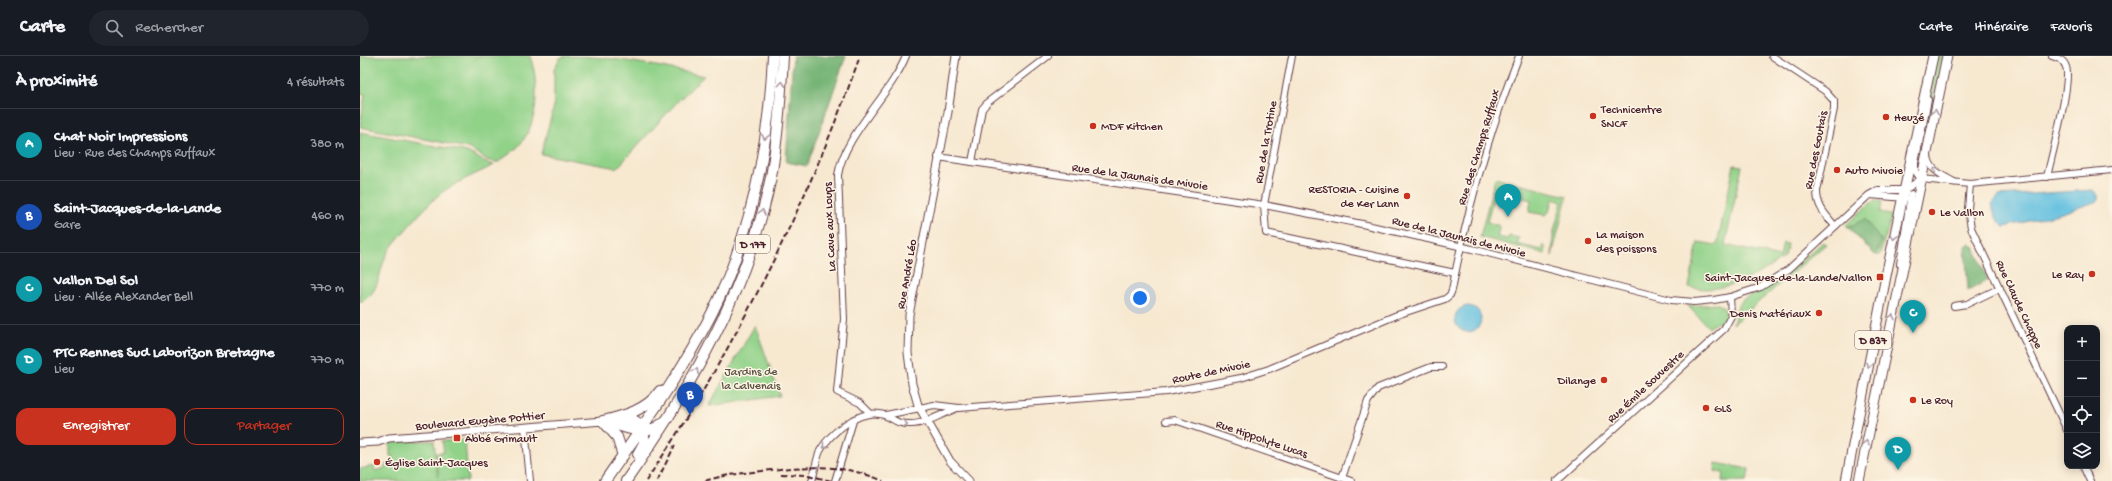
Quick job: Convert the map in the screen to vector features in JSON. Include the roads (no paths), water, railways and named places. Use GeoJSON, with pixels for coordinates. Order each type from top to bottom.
{"type":"FeatureCollection","features":[{"type":"Feature","properties":{"kind":"highway","name":"D 177"},"geometry":{"type":"LineString","coordinates":[[606,481],[642,430],[696,343],[713,311],[732,265],[750,210],[759,175],[769,109],[773,56]]}},
{"type":"Feature","properties":{"kind":"highway","name":"D 177"},"geometry":{"type":"LineString","coordinates":[[670,417],[720,327],[751,250],[774,160],[780,109],[783,56]]}},
{"type":"Feature","properties":{"kind":"highway"},"geometry":{"type":"LineString","coordinates":[[603,421],[641,408],[659,393],[695,334],[732,265]]}},
{"type":"Feature","properties":{"kind":"highway"},"geometry":{"type":"LineString","coordinates":[[603,421],[642,430],[659,426],[670,417]]}},
{"type":"Feature","properties":{"kind":"highway"},"geometry":{"type":"LineString","coordinates":[[626,481],[670,417]]}},
{"type":"Feature","properties":{"kind":"highway"},"geometry":{"type":"LineString","coordinates":[[615,418],[630,419],[642,430],[642,448],[620,481]]}},
{"type":"Feature","properties":{"kind":"highway"},"geometry":{"type":"LineString","coordinates":[[603,421],[617,437],[623,456]]}},
{"type":"Feature","properties":{"kind":"main road","name":"D 837"},"geometry":{"type":"LineString","coordinates":[[1858,481],[1899,281],[1909,193],[1933,56]]}},
{"type":"Feature","properties":{"kind":"main road","name":"D 837"},"geometry":{"type":"LineString","coordinates":[[1846,481],[1887,271],[1909,193],[1921,179],[1947,56]]}},
{"type":"Feature","properties":{"kind":"street","name":"La Cave aux Loups"},"geometry":{"type":"LineString","coordinates":[[870,413],[860,403],[837,392],[844,318],[837,187],[839,168],[847,149],[892,82],[906,56]]}},
{"type":"Feature","properties":{"kind":"street","name":"Rue André Léo"},"geometry":{"type":"LineString","coordinates":[[956,56],[948,112],[938,157],[909,315],[908,353],[912,384],[926,422],[950,462],[969,481]]}},
{"type":"Feature","properties":{"kind":"street"},"geometry":{"type":"LineString","coordinates":[[972,162],[982,109],[988,102],[1048,56]]}},
{"type":"Feature","properties":{"kind":"street","name":"Rue de la Trotine"},"geometry":{"type":"LineString","coordinates":[[1292,56],[1264,205],[1266,233],[1455,273]]}},
{"type":"Feature","properties":{"kind":"street","name":"Rue des Champs Ruffaux"},"geometry":{"type":"LineString","coordinates":[[1461,246],[1502,102],[1519,56]]}},
{"type":"Feature","properties":{"kind":"street","name":"Rue des Goutais"},"geometry":{"type":"LineString","coordinates":[[1772,56],[1824,91],[1834,101],[1817,196],[1822,211],[1835,226]]}},
{"type":"Feature","properties":{"kind":"street"},"geometry":{"type":"LineString","coordinates":[[2047,177],[2068,76],[2067,67],[2063,61],[2052,56]]}},
{"type":"Feature","properties":{"kind":"street"},"geometry":{"type":"LineString","coordinates":[[1930,70],[1925,115],[1915,163],[1915,171],[1921,179],[1970,184],[2112,170]]}},
{"type":"Feature","properties":{"kind":"street"},"geometry":{"type":"LineString","coordinates":[[1927,150],[1929,164],[1933,169],[1955,182]]}},
{"type":"Feature","properties":{"kind":"street","name":"Rue de la Jaunais de Mivoie"},"geometry":{"type":"LineString","coordinates":[[938,157],[1264,205],[1362,224],[1461,246],[1671,300],[1694,302],[1730,297],[1761,287],[1789,268],[1869,196],[1878,190],[1909,193]]}},
{"type":"Feature","properties":{"kind":"street"},"geometry":{"type":"LineString","coordinates":[[1909,193],[1921,179]]}},
{"type":"Feature","properties":{"kind":"street","name":"Rue Claude Chappe"},"geometry":{"type":"LineString","coordinates":[[1970,184],[1968,209],[1969,220],[2064,424]]}},
{"type":"Feature","properties":{"kind":"street","name":"Route de Mivoie"},"geometry":{"type":"LineString","coordinates":[[886,415],[934,405],[959,408],[1166,392],[1241,378],[1269,369],[1397,315],[1445,299],[1452,290],[1461,246]]}},
{"type":"Feature","properties":{"kind":"street"},"geometry":{"type":"LineString","coordinates":[[1954,306],[1967,304],[2000,288]]}},
{"type":"Feature","properties":{"kind":"street","name":"Rue Émile Souvestre"},"geometry":{"type":"LineString","coordinates":[[1557,481],[1724,328],[1731,316],[1730,297]]}},
{"type":"Feature","properties":{"kind":"street"},"geometry":{"type":"LineString","coordinates":[[1342,478],[1368,401],[1378,388],[1431,367],[1442,367]]}},
{"type":"Feature","properties":{"kind":"street","name":"Route de Mivoie"},"geometry":{"type":"LineString","coordinates":[[926,422],[942,413],[959,408]]}},
{"type":"Feature","properties":{"kind":"street"},"geometry":{"type":"LineString","coordinates":[[812,481],[820,453],[824,445],[842,428],[853,421],[870,413],[886,415],[899,424],[926,422]]}},
{"type":"Feature","properties":{"kind":"street","name":"Rue Hippolyte Lucas"},"geometry":{"type":"LineString","coordinates":[[1166,421],[1175,420],[1351,481]]}},
{"type":"Feature","properties":{"kind":"street","name":"Boulevard Eugène Pottier"},"geometry":{"type":"LineString","coordinates":[[360,443],[378,442],[389,438],[603,421]]}},
{"type":"Feature","properties":{"kind":"street"},"geometry":{"type":"LineString","coordinates":[[835,481],[853,421]]}},
{"type":"Feature","properties":{"kind":"street"},"geometry":{"type":"LineString","coordinates":[[525,427],[530,481]]}},
{"type":"Feature","properties":{"kind":"street"},"geometry":{"type":"LineString","coordinates":[[2084,469],[2090,481]]}},
{"type":"Feature","properties":{"kind":"water"},"geometry":{"type":"Polygon","coordinates":[[[2093,190],[2098,195],[2098,201],[2062,213],[2004,227],[1996,217],[1992,204],[1999,196],[2093,190]]]}},
{"type":"Feature","properties":{"kind":"water"},"geometry":{"type":"Polygon","coordinates":[[[1468,306],[1477,310],[1481,319],[1477,328],[1468,332],[1459,328],[1455,319],[1459,310],[1468,306]]]}},
{"type":"Feature","properties":{"kind":"railway"},"geometry":{"type":"LineString","coordinates":[[646,481],[709,380],[766,275],[817,167],[860,56]]}},
{"type":"Feature","properties":{"kind":"railway"},"geometry":{"type":"LineString","coordinates":[[657,481],[675,445]]}},
{"type":"Feature","properties":{"kind":"railway"},"geometry":{"type":"LineString","coordinates":[[705,481],[740,473],[808,467],[823,467],[853,471],[883,481]]}},
{"type":"Feature","properties":{"kind":"railway"},"geometry":{"type":"LineString","coordinates":[[781,474],[808,475],[831,481]]}},
{"type":"Feature","properties":{"kind":"place","name":"Technicentre SNCF"},"geometry":{"type":"Point","coordinates":[1593,116]}},
{"type":"Feature","properties":{"kind":"place","name":"Heuzé"},"geometry":{"type":"Point","coordinates":[1886,117]}},
{"type":"Feature","properties":{"kind":"place","name":"MDF Kitchen"},"geometry":{"type":"Point","coordinates":[1093,126]}},
{"type":"Feature","properties":{"kind":"place","name":"Auto Mivoie"},"geometry":{"type":"Point","coordinates":[1837,170]}},
{"type":"Feature","properties":{"kind":"place","name":"RESTORIA - Cuisine de Ker Lann"},"geometry":{"type":"Point","coordinates":[1407,196]}},
{"type":"Feature","properties":{"kind":"place","name":"Le Vallon"},"geometry":{"type":"Point","coordinates":[1932,212]}},
{"type":"Feature","properties":{"kind":"place","name":"Chat Noir Impressions"},"geometry":{"type":"Point","coordinates":[1508,217]}},
{"type":"Feature","properties":{"kind":"place","name":"La maison des poissons"},"geometry":{"type":"Point","coordinates":[1588,241]}},
{"type":"Feature","properties":{"kind":"place","name":"Le Ray"},"geometry":{"type":"Point","coordinates":[2092,274]}},
{"type":"Feature","properties":{"kind":"place","name":"Saint-Jacques-de-la-Lande/Vallon"},"geometry":{"type":"Point","coordinates":[1880,277]}},
{"type":"Feature","properties":{"kind":"place","name":"Denis Matériaux"},"geometry":{"type":"Point","coordinates":[1819,313]}},
{"type":"Feature","properties":{"kind":"place","name":"Vallon Del Sol"},"geometry":{"type":"Point","coordinates":[1913,333]}},
{"type":"Feature","properties":{"kind":"place","name":"Dilange"},"geometry":{"type":"Point","coordinates":[1604,380]}},
{"type":"Feature","properties":{"kind":"place","name":"Le Roy"},"geometry":{"type":"Point","coordinates":[1913,400]}},
{"type":"Feature","properties":{"kind":"place","name":"GLS"},"geometry":{"type":"Point","coordinates":[1706,408]}},
{"type":"Feature","properties":{"kind":"place","name":"Saint-Jacques-de-la-Lande"},"geometry":{"type":"Point","coordinates":[690,415]}},
{"type":"Feature","properties":{"kind":"place","name":"Abbé Grimault"},"geometry":{"type":"Point","coordinates":[457,438]}},
{"type":"Feature","properties":{"kind":"place","name":"Église Saint-Jacques"},"geometry":{"type":"Point","coordinates":[377,462]}},
{"type":"Feature","properties":{"kind":"place","name":"PTC Rennes Sud Laborizon Bretagne"},"geometry":{"type":"Point","coordinates":[1898,470]}},
{"type":"Feature","properties":{"kind":"park label","name":"Jardins de la Calvenais"},"geometry":{"type":"Point","coordinates":[751,378]}}]}
